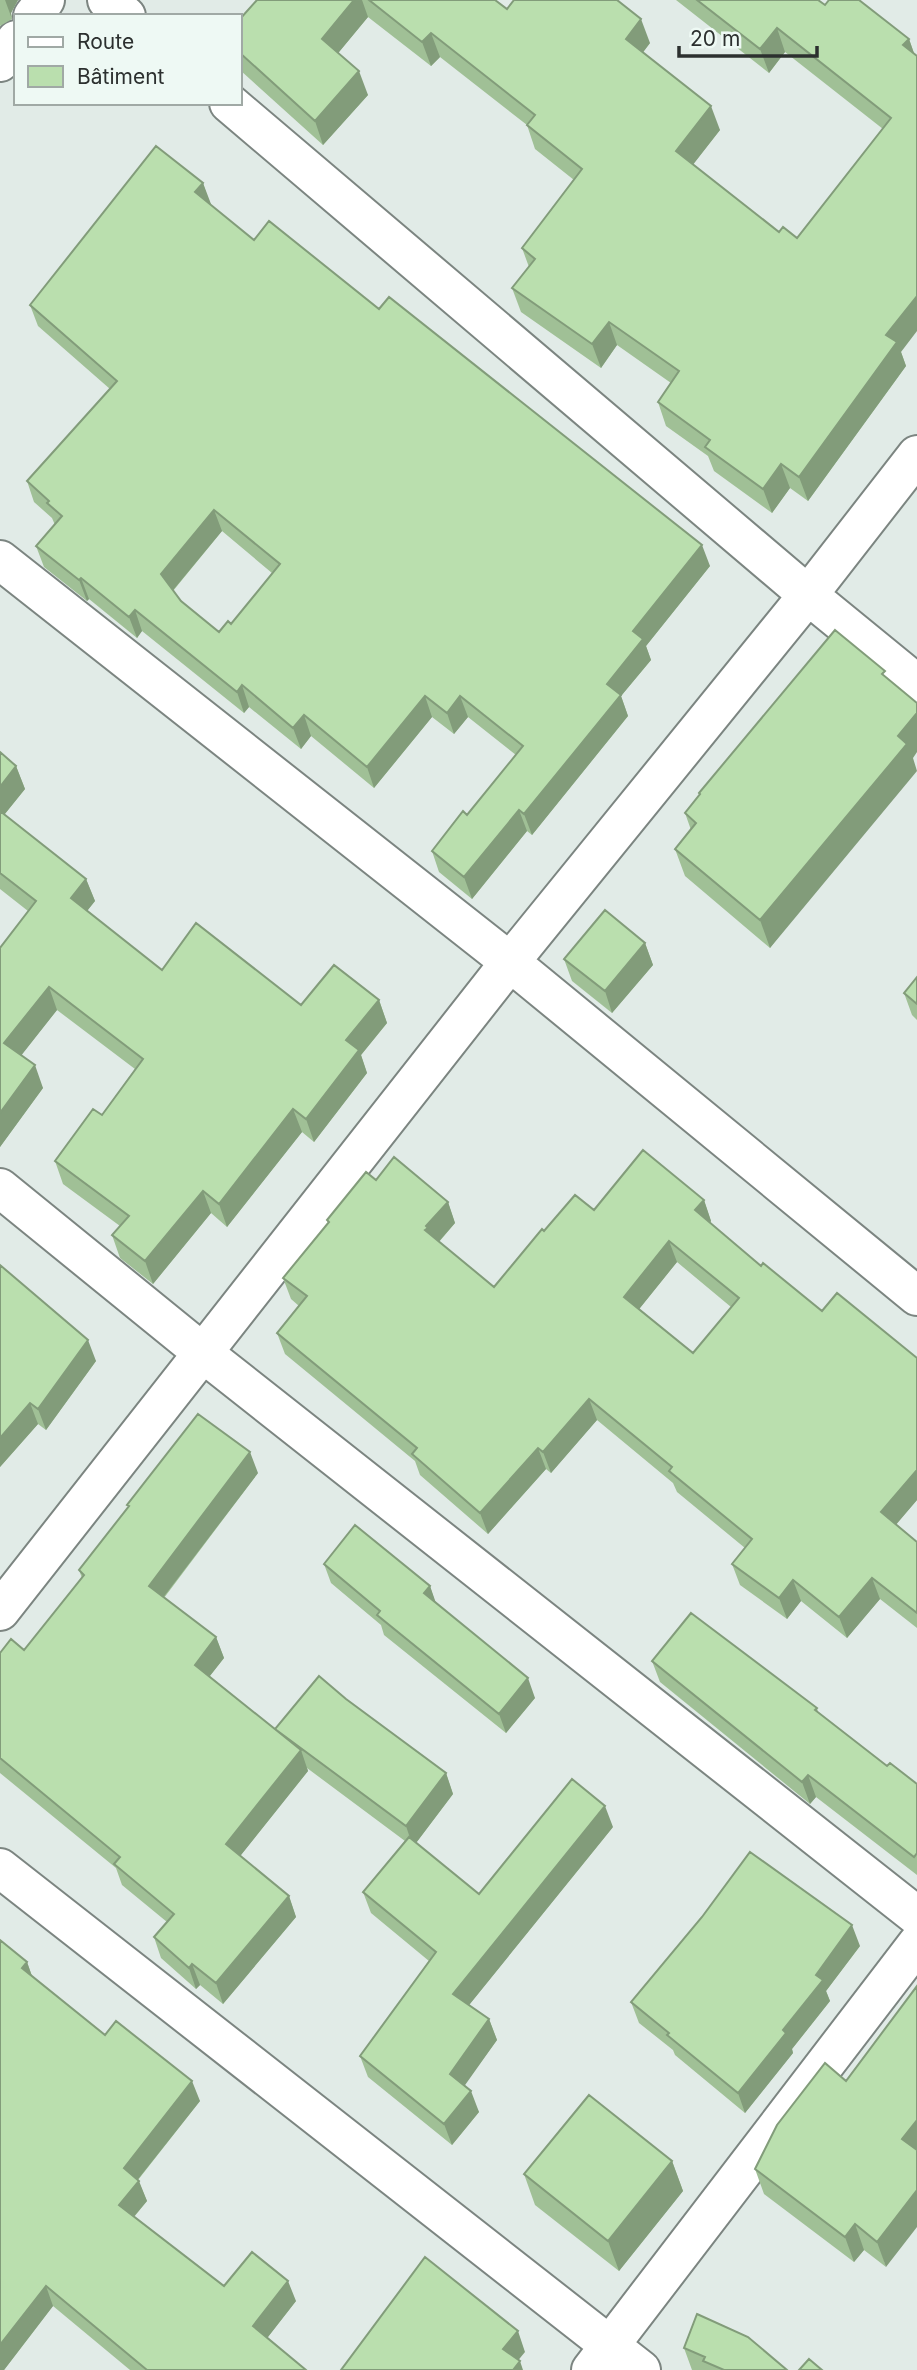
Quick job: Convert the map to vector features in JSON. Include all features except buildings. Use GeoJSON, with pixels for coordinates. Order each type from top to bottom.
{"type":"FeatureCollection","features":[{"type":"Feature","properties":{"kind":"street"},"geometry":{"type":"LineString","coordinates":[[107,0],[124,14]]}},
{"type":"Feature","properties":{"kind":"street"},"geometry":{"type":"LineString","coordinates":[[0,62],[14,43]]}},
{"type":"Feature","properties":{"kind":"street"},"geometry":{"type":"LineString","coordinates":[[231,105],[808,595],[917,684]]}},
{"type":"Feature","properties":{"kind":"street"},"geometry":{"type":"LineString","coordinates":[[0,1611],[510,961],[808,595],[917,455]]}},
{"type":"Feature","properties":{"kind":"street"},"geometry":{"type":"LineString","coordinates":[[0,559],[510,961],[917,1296]]}},
{"type":"Feature","properties":{"kind":"street"},"geometry":{"type":"LineString","coordinates":[[0,1188],[203,1353],[917,1916]]}},
{"type":"Feature","properties":{"kind":"street"},"geometry":{"type":"LineString","coordinates":[[0,1868],[601,2357],[641,2370]]}},
{"type":"Feature","properties":{"kind":"street"},"geometry":{"type":"LineString","coordinates":[[601,2357],[917,1944]]}}]}
